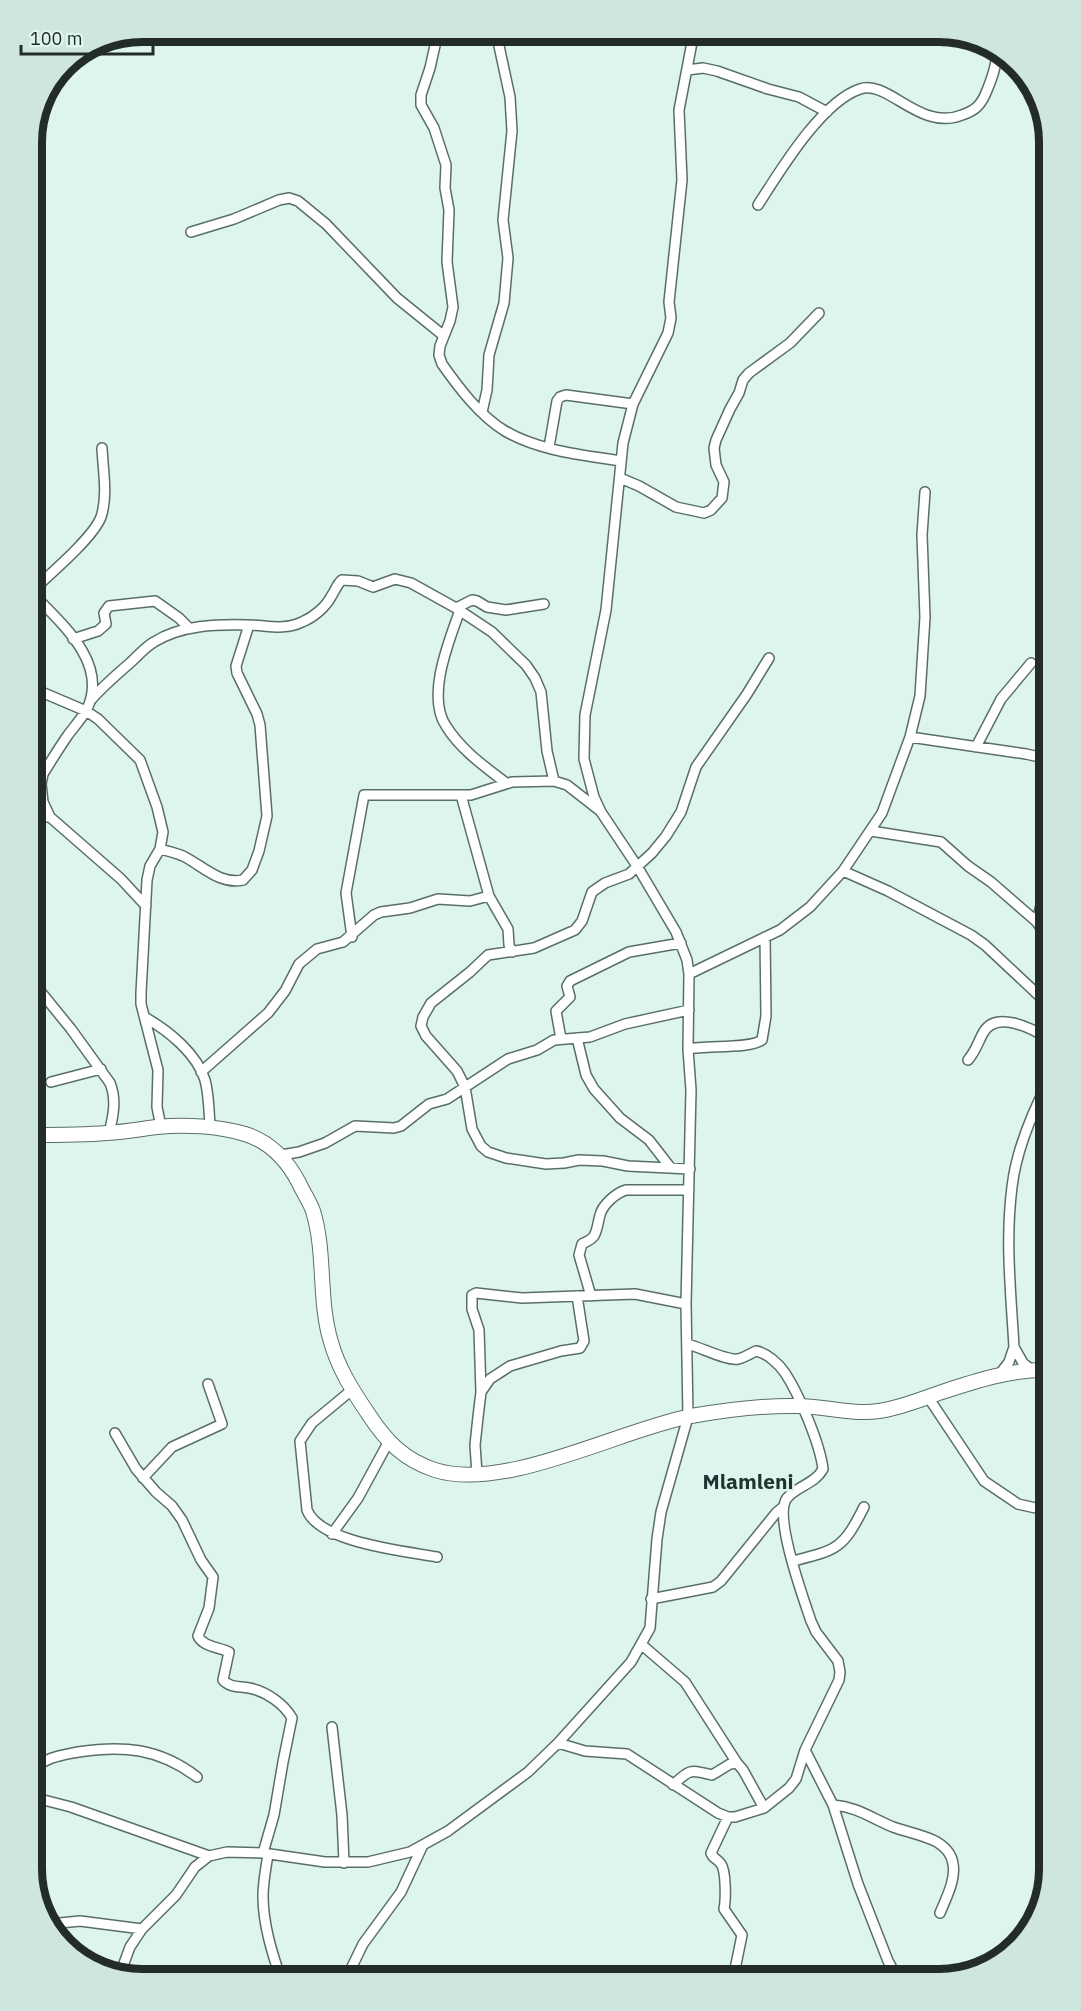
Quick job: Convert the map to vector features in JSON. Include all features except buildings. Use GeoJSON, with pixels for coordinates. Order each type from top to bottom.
{"type":"FeatureCollection","features":[{"type":"Feature","properties":{"kind":"main road"},"geometry":{"type":"LineString","coordinates":[[42,1135],[109,1133],[161,1127],[210,1127],[245,1134],[264,1142],[281,1155],[293,1171],[313,1210],[330,1341],[352,1389],[398,1452],[438,1471],[477,1474],[546,1461],[688,1417],[760,1406],[801,1406],[862,1413],[899,1407],[999,1375],[1039,1370]]}},
{"type":"Feature","properties":{"kind":"street"},"geometry":{"type":"LineString","coordinates":[[436,42],[421,95],[421,105],[434,128],[446,165],[445,188],[450,210],[447,262],[453,307],[440,346],[439,355],[442,364],[482,412],[507,432],[549,447],[621,461]]}},
{"type":"Feature","properties":{"kind":"street"},"geometry":{"type":"LineString","coordinates":[[482,412],[487,390],[489,355],[504,303],[508,258],[503,220],[512,131],[510,97],[498,42]]}},
{"type":"Feature","properties":{"kind":"street"},"geometry":{"type":"LineString","coordinates":[[123,1967],[130,1947],[142,1929],[176,1895],[195,1867],[209,1856],[227,1852],[344,1863],[368,1862],[422,1847],[492,1800],[528,1772],[616,1680],[642,1646],[651,1628],[651,1599],[661,1512],[688,1417],[686,1304],[691,1090],[688,1048],[689,974],[681,944],[637,866],[601,812],[594,797],[584,759],[585,715],[606,610],[623,443],[633,404],[648,370],[662,347],[670,322],[669,302],[682,180],[679,110],[692,42]]}},
{"type":"Feature","properties":{"kind":"street"},"geometry":{"type":"LineString","coordinates":[[758,205],[799,144],[846,94],[863,87],[876,88],[929,117],[944,119],[957,117],[971,112],[981,104],[997,61]]}},
{"type":"Feature","properties":{"kind":"street"},"geometry":{"type":"LineString","coordinates":[[687,70],[703,68],[717,71],[799,97],[827,112]]}},
{"type":"Feature","properties":{"kind":"street"},"geometry":{"type":"LineString","coordinates":[[191,232],[234,219],[279,200],[289,198],[298,201],[326,224],[397,298],[444,336]]}},
{"type":"Feature","properties":{"kind":"street"},"geometry":{"type":"LineString","coordinates":[[620,478],[676,507],[704,513],[711,510],[722,498],[724,482],[716,465],[714,448],[743,380],[801,334],[819,313]]}},
{"type":"Feature","properties":{"kind":"street"},"geometry":{"type":"LineString","coordinates":[[549,447],[557,401],[560,398],[567,395],[633,404]]}},
{"type":"Feature","properties":{"kind":"street"},"geometry":{"type":"LineString","coordinates":[[42,582],[84,540],[100,519],[104,502],[102,448]]}},
{"type":"Feature","properties":{"kind":"street"},"geometry":{"type":"LineString","coordinates":[[689,974],[765,937],[793,921],[810,907],[843,871],[882,813],[910,737],[920,696],[925,617],[922,535],[925,492]]}},
{"type":"Feature","properties":{"kind":"street"},"geometry":{"type":"LineString","coordinates":[[90,701],[100,689],[153,642],[174,632],[189,628],[249,625],[273,628],[302,622],[327,603],[342,580],[358,581],[373,587],[390,580],[401,579],[458,609],[492,632],[526,665],[541,692],[547,751],[554,781]]}},
{"type":"Feature","properties":{"kind":"street"},"geometry":{"type":"LineString","coordinates":[[506,783],[469,754],[444,724],[440,708],[439,686],[442,659],[458,609],[472,600],[487,607],[506,610],[544,604]]}},
{"type":"Feature","properties":{"kind":"street"},"geometry":{"type":"LineString","coordinates":[[73,639],[102,629],[106,624],[105,613],[109,606],[146,601],[158,602],[189,628]]}},
{"type":"Feature","properties":{"kind":"street"},"geometry":{"type":"LineString","coordinates":[[42,603],[87,658],[92,669],[94,689],[86,711],[43,774],[42,779]]}},
{"type":"Feature","properties":{"kind":"street"},"geometry":{"type":"LineString","coordinates":[[160,849],[184,857],[227,880],[243,880],[252,870],[267,816],[260,725],[236,666],[249,625]]}},
{"type":"Feature","properties":{"kind":"street"},"geometry":{"type":"LineString","coordinates":[[690,1169],[628,1166],[603,1161],[579,1160],[546,1164],[506,1158],[488,1152],[481,1146],[472,1129],[465,1087],[453,1064],[426,1036],[421,1026],[423,1017],[432,1003],[471,972],[488,955],[534,948],[575,930],[582,921],[592,892],[604,883],[629,874],[652,853],[674,825],[689,792],[691,778],[696,767],[769,658]]}},
{"type":"Feature","properties":{"kind":"street"},"geometry":{"type":"LineString","coordinates":[[976,747],[1001,699],[1031,663]]}},
{"type":"Feature","properties":{"kind":"street"},"geometry":{"type":"LineString","coordinates":[[42,692],[86,711],[98,719],[141,760],[162,824],[160,849],[150,866],[147,880],[141,993],[141,1004],[158,1070],[157,1107],[161,1127]]}},
{"type":"Feature","properties":{"kind":"street"},"geometry":{"type":"LineString","coordinates":[[910,737],[1039,757]]}},
{"type":"Feature","properties":{"kind":"street"},"geometry":{"type":"LineString","coordinates":[[352,937],[346,893],[364,795],[471,795],[506,783],[554,781],[567,784],[601,812]]}},
{"type":"Feature","properties":{"kind":"street"},"geometry":{"type":"LineString","coordinates":[[42,793],[43,802],[50,817],[120,879],[146,906]]}},
{"type":"Feature","properties":{"kind":"street"},"geometry":{"type":"LineString","coordinates":[[461,795],[489,896],[508,929],[508,942],[512,952]]}},
{"type":"Feature","properties":{"kind":"street"},"geometry":{"type":"LineString","coordinates":[[42,817],[50,817]]}},
{"type":"Feature","properties":{"kind":"street"},"geometry":{"type":"LineString","coordinates":[[871,831],[938,841],[991,882],[1039,925]]}},
{"type":"Feature","properties":{"kind":"street"},"geometry":{"type":"LineString","coordinates":[[843,871],[888,891],[971,935],[1039,995]]}},
{"type":"Feature","properties":{"kind":"street"},"geometry":{"type":"LineString","coordinates":[[201,1072],[268,1013],[285,991],[299,964],[317,949],[343,942],[352,937],[374,915],[381,912],[410,908],[438,899],[470,901],[489,896]]}},
{"type":"Feature","properties":{"kind":"street"},"geometry":{"type":"LineString","coordinates":[[1037,922],[1039,914]]}},
{"type":"Feature","properties":{"kind":"street"},"geometry":{"type":"LineString","coordinates":[[688,1048],[754,1044],[762,1040],[766,1016],[765,937]]}},
{"type":"Feature","properties":{"kind":"street"},"geometry":{"type":"LineString","coordinates":[[561,1039],[556,1011],[557,1007],[570,997],[567,986],[570,981],[629,951],[681,944]]}},
{"type":"Feature","properties":{"kind":"street"},"geometry":{"type":"LineString","coordinates":[[42,994],[101,1069],[113,1090],[114,1110],[109,1133]]}},
{"type":"Feature","properties":{"kind":"street"},"geometry":{"type":"LineString","coordinates":[[281,1155],[299,1152],[325,1143],[355,1126],[394,1128],[401,1126],[429,1104],[447,1099],[508,1059],[537,1050],[554,1040],[604,1033],[625,1024],[689,1010]]}},
{"type":"Feature","properties":{"kind":"street"},"geometry":{"type":"LineString","coordinates":[[146,1018],[165,1030],[184,1048],[201,1072],[207,1091],[210,1127]]}},
{"type":"Feature","properties":{"kind":"street"},"geometry":{"type":"LineString","coordinates":[[968,1060],[978,1047],[982,1035],[995,1023],[1007,1021],[1016,1023],[1039,1034]]}},
{"type":"Feature","properties":{"kind":"street"},"geometry":{"type":"LineString","coordinates":[[577,1038],[586,1075],[594,1089],[620,1118],[649,1140],[670,1167]]}},
{"type":"Feature","properties":{"kind":"street"},"geometry":{"type":"LineString","coordinates":[[51,1082],[101,1069]]}},
{"type":"Feature","properties":{"kind":"street"},"geometry":{"type":"LineString","coordinates":[[999,1375],[1009,1362],[1014,1347],[1009,1242],[1012,1185],[1030,1123],[1039,1104]]}},
{"type":"Feature","properties":{"kind":"street"},"geometry":{"type":"LineString","coordinates":[[591,1296],[579,1255],[580,1248],[592,1238],[605,1206],[620,1192],[626,1190],[689,1190]]}},
{"type":"Feature","properties":{"kind":"street"},"geometry":{"type":"LineString","coordinates":[[477,1474],[475,1445],[481,1392],[479,1330],[472,1309],[472,1295],[482,1293],[522,1298],[635,1294],[686,1304]]}},
{"type":"Feature","properties":{"kind":"street"},"geometry":{"type":"LineString","coordinates":[[481,1392],[492,1376],[510,1366],[561,1351],[580,1348],[584,1341],[577,1296]]}},
{"type":"Feature","properties":{"kind":"street"},"geometry":{"type":"LineString","coordinates":[[558,1743],[585,1751],[627,1754],[673,1785],[728,1817],[742,1815],[764,1808],[793,1784],[805,1750],[839,1680],[838,1661],[816,1632],[811,1621],[783,1527],[783,1507],[787,1498],[815,1478],[823,1469],[801,1406],[785,1373],[762,1352],[756,1351],[739,1359],[728,1359],[687,1344]]}},
{"type":"Feature","properties":{"kind":"street"},"geometry":{"type":"LineString","coordinates":[[1014,1347],[1023,1362],[1032,1370]]}},
{"type":"Feature","properties":{"kind":"street"},"geometry":{"type":"LineString","coordinates":[[143,1478],[172,1447],[222,1424],[208,1384]]}},
{"type":"Feature","properties":{"kind":"street"},"geometry":{"type":"LineString","coordinates":[[352,1389],[312,1423],[300,1440],[310,1518],[332,1534],[437,1557]]}},
{"type":"Feature","properties":{"kind":"street"},"geometry":{"type":"LineString","coordinates":[[928,1397],[984,1481],[1018,1504],[1039,1508]]}},
{"type":"Feature","properties":{"kind":"street"},"geometry":{"type":"LineString","coordinates":[[115,1433],[136,1469],[172,1506],[182,1520],[201,1560],[213,1577],[209,1608],[198,1636],[200,1641],[229,1652],[223,1680],[228,1685],[252,1688],[273,1698],[289,1712],[292,1718],[266,1854],[263,1894],[270,1941],[278,1969]]}},
{"type":"Feature","properties":{"kind":"street"},"geometry":{"type":"LineString","coordinates":[[332,1534],[358,1498],[389,1441]]}},
{"type":"Feature","properties":{"kind":"street"},"geometry":{"type":"LineString","coordinates":[[651,1599],[713,1587],[721,1581],[783,1507]]}},
{"type":"Feature","properties":{"kind":"street"},"geometry":{"type":"LineString","coordinates":[[793,1562],[830,1551],[842,1544],[864,1507]]}},
{"type":"Feature","properties":{"kind":"street"},"geometry":{"type":"LineString","coordinates":[[642,1646],[685,1682],[764,1808]]}},
{"type":"Feature","properties":{"kind":"street"},"geometry":{"type":"LineString","coordinates":[[332,1727],[342,1815],[344,1863]]}},
{"type":"Feature","properties":{"kind":"street"},"geometry":{"type":"LineString","coordinates":[[42,1762],[45,1759],[100,1749],[122,1748],[162,1757],[180,1764],[196,1776]]}},
{"type":"Feature","properties":{"kind":"street"},"geometry":{"type":"LineString","coordinates":[[805,1750],[833,1805],[862,1894],[893,1969]]}},
{"type":"Feature","properties":{"kind":"street"},"geometry":{"type":"LineString","coordinates":[[673,1785],[687,1771],[697,1770],[712,1774],[730,1764],[737,1763]]}},
{"type":"Feature","properties":{"kind":"street"},"geometry":{"type":"LineString","coordinates":[[42,1800],[71,1807],[209,1856]]}},
{"type":"Feature","properties":{"kind":"street"},"geometry":{"type":"LineString","coordinates":[[833,1805],[860,1810],[890,1825],[929,1838],[945,1848],[953,1862],[954,1870],[940,1913]]}},
{"type":"Feature","properties":{"kind":"street"},"geometry":{"type":"LineString","coordinates":[[728,1817],[713,1846],[711,1855],[720,1863],[724,1872],[723,1882],[726,1895],[724,1909],[742,1935],[735,1969]]}},
{"type":"Feature","properties":{"kind":"street"},"geometry":{"type":"LineString","coordinates":[[351,1969],[363,1944],[401,1892],[422,1847]]}},
{"type":"Feature","properties":{"kind":"street"},"geometry":{"type":"LineString","coordinates":[[58,1923],[80,1921],[142,1929]]}},
{"type":"Feature","properties":{"kind":"district","name":"Mlamleni"},"geometry":{"type":"Point","coordinates":[748,1481]}}]}
